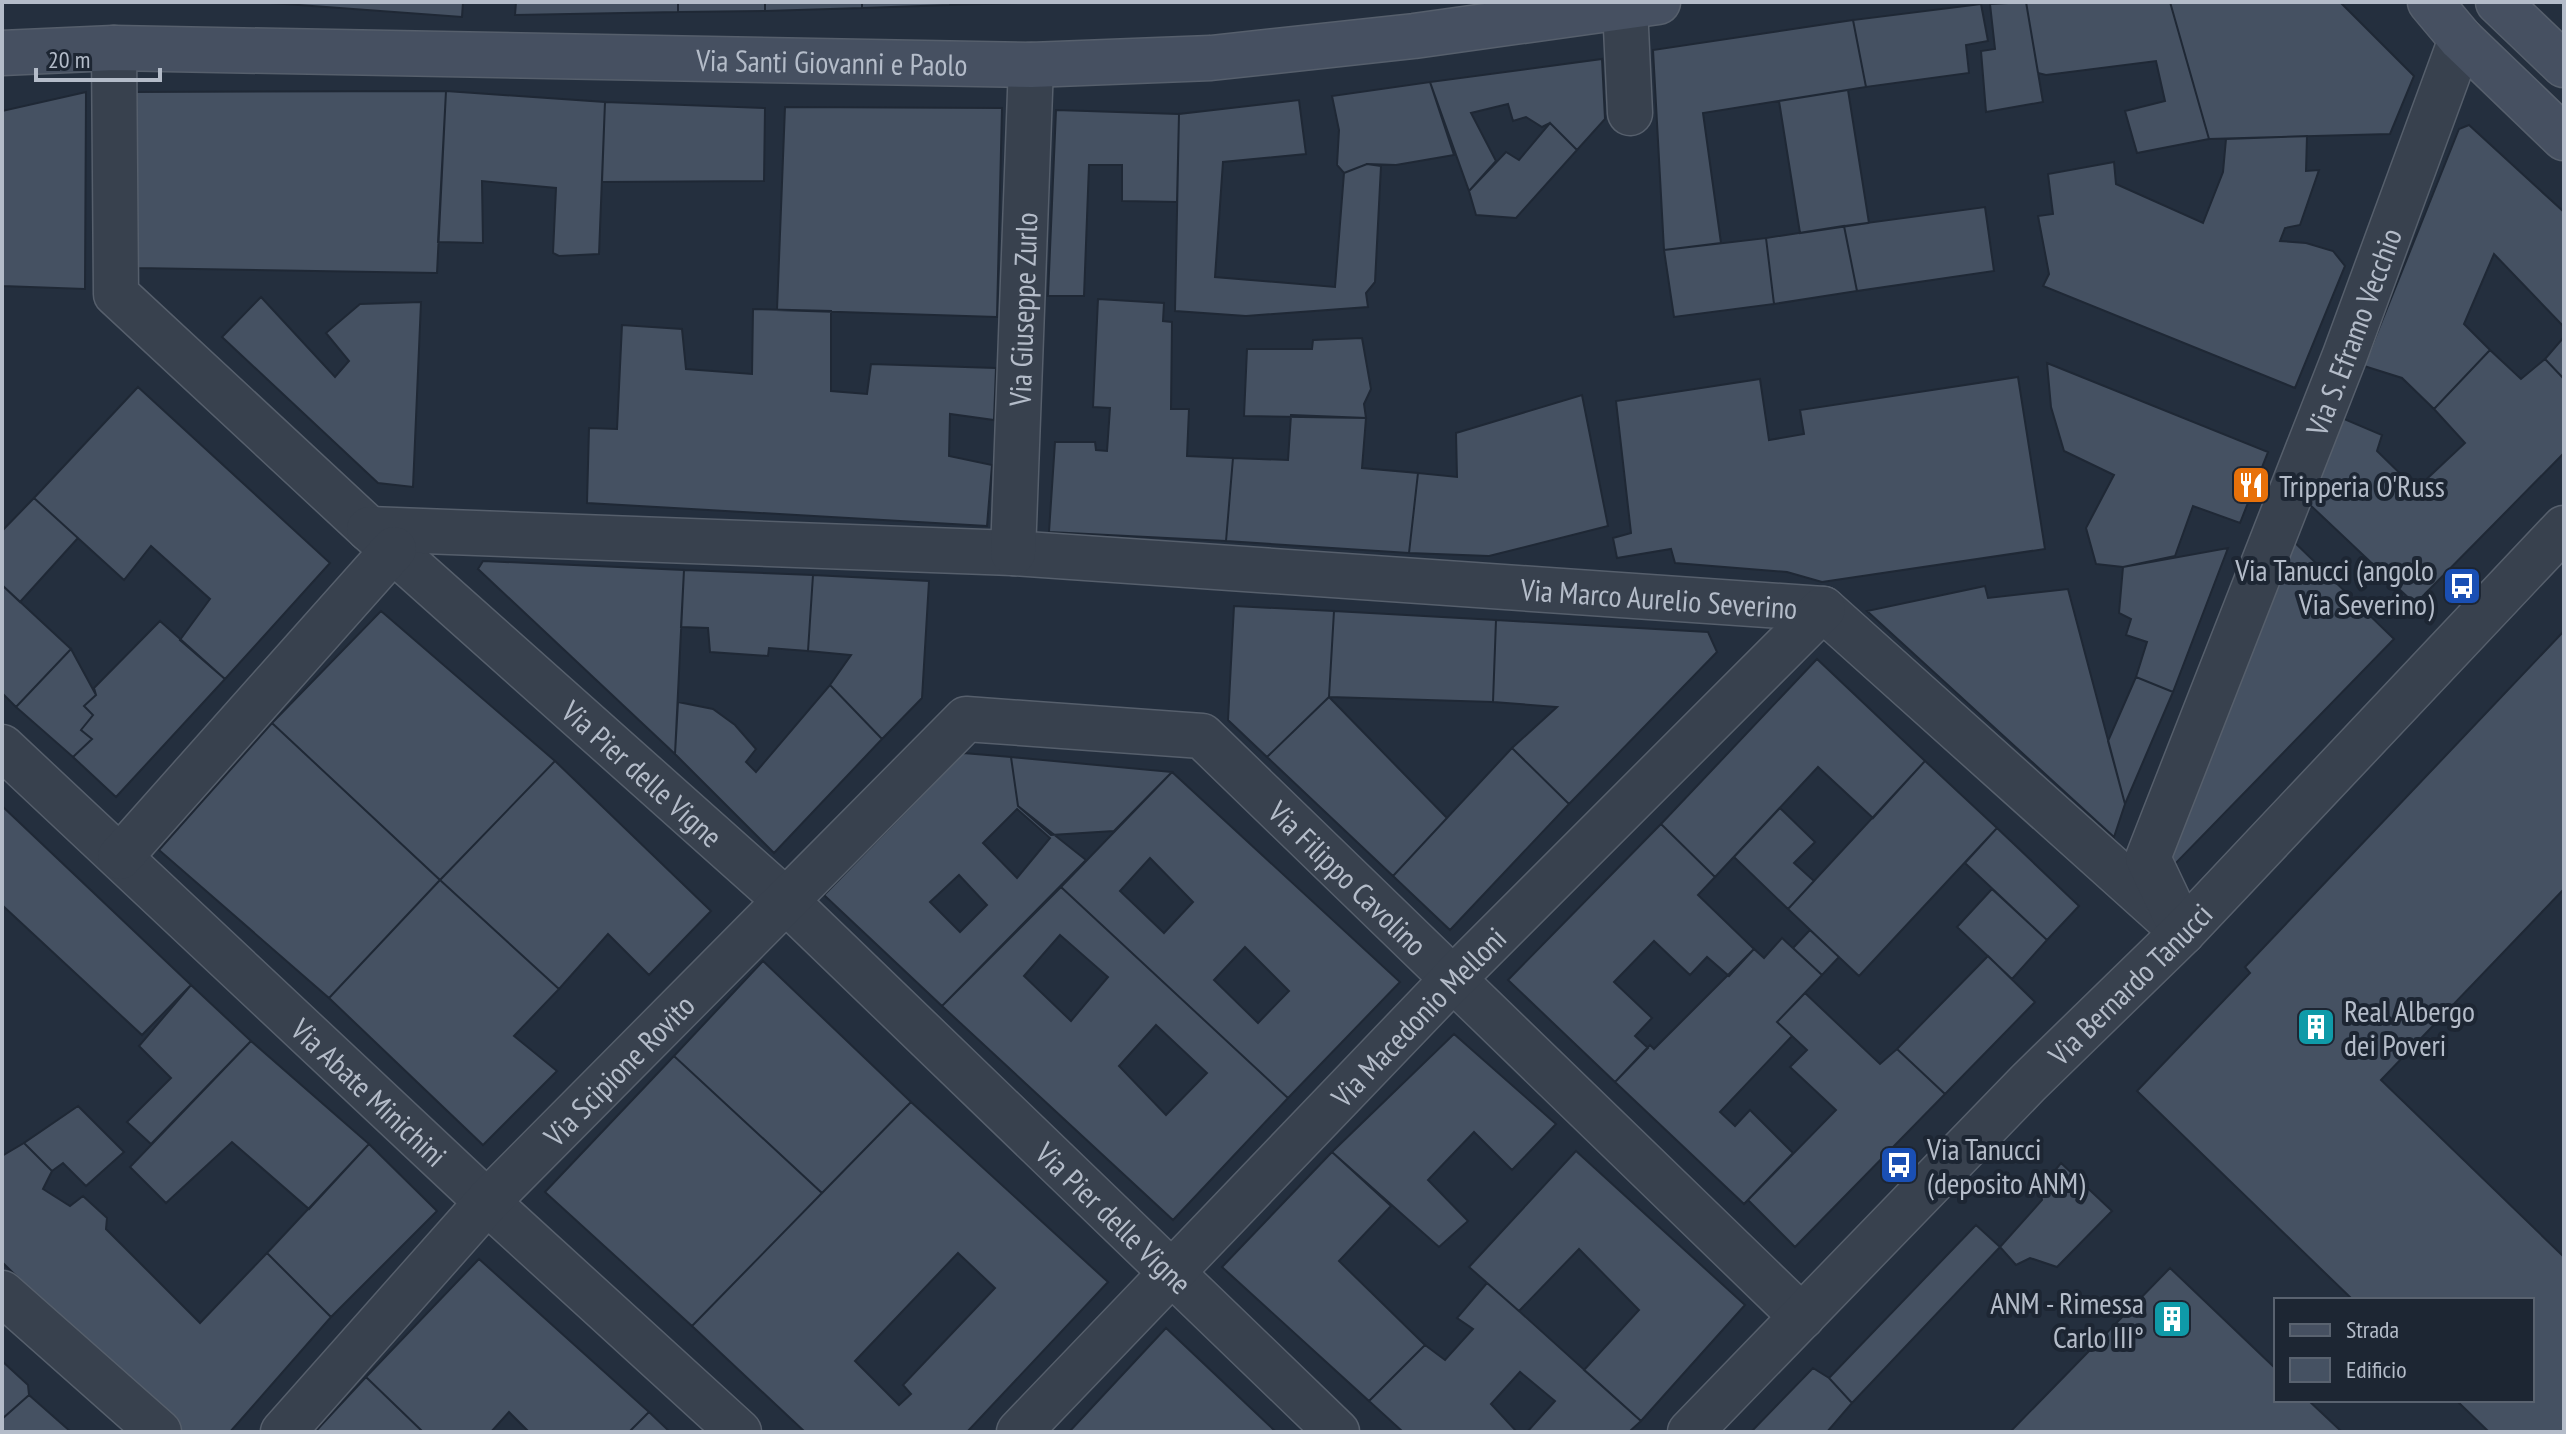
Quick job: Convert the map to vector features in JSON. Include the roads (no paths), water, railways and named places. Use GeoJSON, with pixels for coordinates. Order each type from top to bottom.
{"type":"FeatureCollection","features":[{"type":"Feature","properties":{"kind":"main road"},"geometry":{"type":"LineString","coordinates":[[2430,2],[2461,39],[2564,138]]}},
{"type":"Feature","properties":{"kind":"main road"},"geometry":{"type":"LineString","coordinates":[[2498,2],[2564,65]]}},
{"type":"Feature","properties":{"kind":"main road","name":"Via Santi Giovanni e Paolo"},"geometry":{"type":"LineString","coordinates":[[2,53],[114,48],[1031,65],[1211,58],[1414,36],[1642,4]]}},
{"type":"Feature","properties":{"kind":"street"},"geometry":{"type":"LineString","coordinates":[[1630,113],[1642,4]]}},
{"type":"Feature","properties":{"kind":"street","name":"Via S. Eframo Vecchio"},"geometry":{"type":"LineString","coordinates":[[2183,932],[2148,858],[2345,355],[2461,39]]}},
{"type":"Feature","properties":{"kind":"street","name":"Via Pier delle Vigne"},"geometry":{"type":"LineString","coordinates":[[114,48],[116,294],[382,539],[784,899],[1337,1432]]}},
{"type":"Feature","properties":{"kind":"street","name":"Via Giuseppe Zurlo"},"geometry":{"type":"LineString","coordinates":[[1013,553],[1031,65]]}},
{"type":"Feature","properties":{"kind":"street","name":"Via Bernardo Tanucci"},"geometry":{"type":"LineString","coordinates":[[1690,1432],[2028,1083],[2183,932],[2564,528]]}},
{"type":"Feature","properties":{"kind":"street"},"geometry":{"type":"LineString","coordinates":[[120,857],[382,539]]}},
{"type":"Feature","properties":{"kind":"street","name":"Via Marco Aurelio Severino"},"geometry":{"type":"LineString","coordinates":[[382,539],[1013,553],[1823,609],[2183,932]]}},
{"type":"Feature","properties":{"kind":"street","name":"Via Macedonio Melloni"},"geometry":{"type":"LineString","coordinates":[[1019,1432],[1168,1272],[1454,978],[1823,609]]}},
{"type":"Feature","properties":{"kind":"street","name":"Via Scipione Rovito"},"geometry":{"type":"LineString","coordinates":[[283,1432],[487,1202],[784,899],[966,719]]}},
{"type":"Feature","properties":{"kind":"street","name":"Via Filippo Cavolino"},"geometry":{"type":"LineString","coordinates":[[966,719],[1202,736],[1802,1317]]}},
{"type":"Feature","properties":{"kind":"street","name":"Via Abate Minichini"},"geometry":{"type":"LineString","coordinates":[[2,747],[487,1202],[739,1432]]}},
{"type":"Feature","properties":{"kind":"street"},"geometry":{"type":"LineString","coordinates":[[2,1293],[159,1432]]}},
{"type":"Feature","properties":{"kind":"place","name":"Tripperia O'Russ"},"geometry":{"type":"Point","coordinates":[2251,485]}},
{"type":"Feature","properties":{"kind":"place","name":"Via Tanucci (angolo Via Severino)"},"geometry":{"type":"Point","coordinates":[2462,586]}},
{"type":"Feature","properties":{"kind":"place","name":"Real Albergo dei Poveri"},"geometry":{"type":"Point","coordinates":[2316,1027]}},
{"type":"Feature","properties":{"kind":"place","name":"Via Tanucci (deposito ANM)"},"geometry":{"type":"Point","coordinates":[1899,1165]}},
{"type":"Feature","properties":{"kind":"place","name":"ANM - Rimessa Carlo III°"},"geometry":{"type":"Point","coordinates":[2172,1319]}}]}
